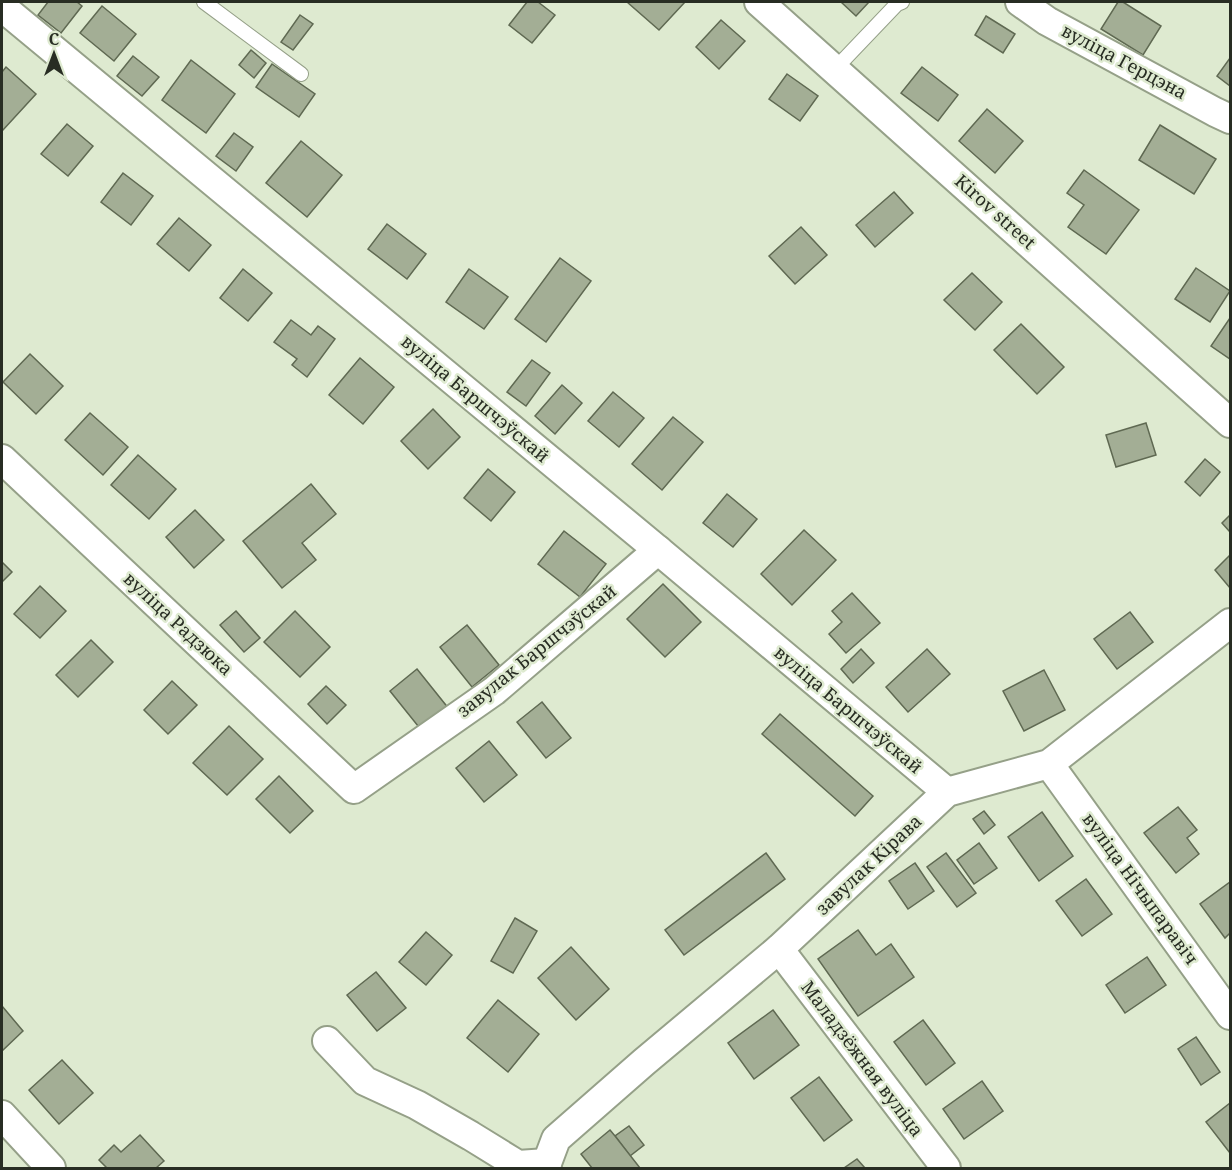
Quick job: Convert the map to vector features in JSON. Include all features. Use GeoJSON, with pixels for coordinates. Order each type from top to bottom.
{"type":"FeatureCollection","features":[{"type":"Feature","properties":{"kind":"street","name":"Kirov street"},"geometry":{"type":"LineString","coordinates":[[759,2],[1230,423]]}},
{"type":"Feature","properties":{"kind":"street","name":"вуліца Герцэна"},"geometry":{"type":"LineString","coordinates":[[1020,2],[1047,21],[1230,119]]}},
{"type":"Feature","properties":{"kind":"street","name":"вуліца Баршчэўскай"},"geometry":{"type":"LineString","coordinates":[[2,7],[658,550],[946,792]]}},
{"type":"Feature","properties":{"kind":"street","name":"вуліца Радзюка"},"geometry":{"type":"LineString","coordinates":[[2,459],[354,789]]}},
{"type":"Feature","properties":{"kind":"street","name":"завулак Баршчэўскай"},"geometry":{"type":"LineString","coordinates":[[354,789],[494,691],[658,550]]}},
{"type":"Feature","properties":{"kind":"street","name":"завулак Кірава"},"geometry":{"type":"LineString","coordinates":[[549,1166],[556,1139],[779,948],[946,792],[1049,764],[1230,623]]}},
{"type":"Feature","properties":{"kind":"street","name":"вуліца Нічыпаравіч"},"geometry":{"type":"LineString","coordinates":[[1049,764],[1230,1015]]}},
{"type":"Feature","properties":{"kind":"street","name":"Маладзёжная вуліца"},"geometry":{"type":"LineString","coordinates":[[779,948],[946,1168]]}},
{"type":"Feature","properties":{"kind":"street"},"geometry":{"type":"LineString","coordinates":[[327,1041],[365,1081],[426,1110],[518,1165],[549,1166]]}},
{"type":"Feature","properties":{"kind":"street"},"geometry":{"type":"LineString","coordinates":[[2,1115],[51,1168]]}},
{"type":"Feature","properties":{"kind":"lane"},"geometry":{"type":"LineString","coordinates":[[204,2],[301,74]]}},
{"type":"Feature","properties":{"kind":"lane"},"geometry":{"type":"LineString","coordinates":[[835,69],[897,4],[902,2]]}},
{"type":"Feature","properties":{"kind":"building"},"geometry":{"type":"Polygon","coordinates":[[[48,2],[77,2],[82,6],[61,33],[38,15],[48,2]]]}},
{"type":"Feature","properties":{"kind":"building"},"geometry":{"type":"Polygon","coordinates":[[[527,2],[538,2],[555,15],[532,43],[509,25],[527,2]]]}},
{"type":"Feature","properties":{"kind":"building"},"geometry":{"type":"Polygon","coordinates":[[[627,2],[685,2],[659,30],[627,2]]]}},
{"type":"Feature","properties":{"kind":"building"},"geometry":{"type":"Polygon","coordinates":[[[841,2],[869,2],[856,16],[841,2]]]}},
{"type":"Feature","properties":{"kind":"building"},"geometry":{"type":"Polygon","coordinates":[[[1118,2],[1123,2],[1161,26],[1143,55],[1101,29],[1118,2]]]}},
{"type":"Feature","properties":{"kind":"building"},"geometry":{"type":"Polygon","coordinates":[[[102,6],[136,34],[114,61],[80,33],[102,6]]]}},
{"type":"Feature","properties":{"kind":"building"},"geometry":{"type":"Polygon","coordinates":[[[300,15],[313,24],[293,50],[281,42],[300,15]]]}},
{"type":"Feature","properties":{"kind":"building"},"geometry":{"type":"Polygon","coordinates":[[[986,16],[1015,34],[1003,53],[975,35],[986,16]]]}},
{"type":"Feature","properties":{"kind":"building"},"geometry":{"type":"Polygon","coordinates":[[[721,20],[745,41],[719,69],[696,47],[721,20]]]}},
{"type":"Feature","properties":{"kind":"building"},"geometry":{"type":"Polygon","coordinates":[[[251,50],[266,63],[254,78],[239,65],[251,50]]]}},
{"type":"Feature","properties":{"kind":"building"},"geometry":{"type":"Polygon","coordinates":[[[133,56],[159,77],[142,96],[117,76],[133,56]]]}},
{"type":"Feature","properties":{"kind":"building"},"geometry":{"type":"Polygon","coordinates":[[[1230,58],[1230,86],[1217,76],[1230,58]]]}},
{"type":"Feature","properties":{"kind":"building"},"geometry":{"type":"Polygon","coordinates":[[[191,60],[235,94],[206,133],[162,100],[191,60]]]}},
{"type":"Feature","properties":{"kind":"building"},"geometry":{"type":"Polygon","coordinates":[[[272,64],[315,94],[299,117],[256,87],[272,64]]]}},
{"type":"Feature","properties":{"kind":"building"},"geometry":{"type":"Polygon","coordinates":[[[6,67],[36,94],[3,130],[2,72],[6,67]]]}},
{"type":"Feature","properties":{"kind":"building"},"geometry":{"type":"Polygon","coordinates":[[[922,67],[958,95],[938,121],[901,93],[922,67]]]}},
{"type":"Feature","properties":{"kind":"building"},"geometry":{"type":"Polygon","coordinates":[[[787,74],[818,96],[800,121],[769,99],[787,74]]]}},
{"type":"Feature","properties":{"kind":"building"},"geometry":{"type":"Polygon","coordinates":[[[987,109],[1023,141],[995,173],[959,141],[987,109]]]}},
{"type":"Feature","properties":{"kind":"building"},"geometry":{"type":"Polygon","coordinates":[[[67,124],[93,146],[68,176],[41,154],[67,124]]]}},
{"type":"Feature","properties":{"kind":"building"},"geometry":{"type":"Polygon","coordinates":[[[1160,125],[1216,159],[1194,194],[1139,160],[1160,125]]]}},
{"type":"Feature","properties":{"kind":"building"},"geometry":{"type":"Polygon","coordinates":[[[234,133],[253,147],[236,171],[216,156],[234,133]]]}},
{"type":"Feature","properties":{"kind":"building"},"geometry":{"type":"Polygon","coordinates":[[[301,141],[342,175],[307,217],[266,183],[301,141]]]}},
{"type":"Feature","properties":{"kind":"building"},"geometry":{"type":"Polygon","coordinates":[[[1084,170],[1139,210],[1106,254],[1068,227],[1084,205],[1067,193],[1084,170]]]}},
{"type":"Feature","properties":{"kind":"building"},"geometry":{"type":"Polygon","coordinates":[[[123,173],[153,196],[131,225],[101,202],[123,173]]]}},
{"type":"Feature","properties":{"kind":"building"},"geometry":{"type":"Polygon","coordinates":[[[894,192],[913,213],[875,247],[856,225],[894,192]]]}},
{"type":"Feature","properties":{"kind":"building"},"geometry":{"type":"Polygon","coordinates":[[[179,218],[211,245],[189,271],[157,244],[179,218]]]}},
{"type":"Feature","properties":{"kind":"building"},"geometry":{"type":"Polygon","coordinates":[[[387,224],[426,254],[407,279],[368,249],[387,224]]]}},
{"type":"Feature","properties":{"kind":"building"},"geometry":{"type":"Polygon","coordinates":[[[801,227],[827,255],[795,284],[769,256],[801,227]]]}},
{"type":"Feature","properties":{"kind":"building"},"geometry":{"type":"Polygon","coordinates":[[[560,258],[591,281],[546,342],[515,319],[560,258]]]}},
{"type":"Feature","properties":{"kind":"building"},"geometry":{"type":"Polygon","coordinates":[[[1196,268],[1230,291],[1210,322],[1175,299],[1196,268]]]}},
{"type":"Feature","properties":{"kind":"building"},"geometry":{"type":"Polygon","coordinates":[[[243,269],[272,293],[248,321],[220,298],[243,269]]]}},
{"type":"Feature","properties":{"kind":"building"},"geometry":{"type":"Polygon","coordinates":[[[469,269],[508,297],[484,329],[446,302],[469,269]]]}},
{"type":"Feature","properties":{"kind":"building"},"geometry":{"type":"Polygon","coordinates":[[[972,273],[1002,302],[975,330],[944,300],[972,273]]]}},
{"type":"Feature","properties":{"kind":"building"},"geometry":{"type":"Polygon","coordinates":[[[1230,318],[1230,359],[1211,346],[1230,318]]]}},
{"type":"Feature","properties":{"kind":"building"},"geometry":{"type":"Polygon","coordinates":[[[291,320],[311,335],[318,326],[335,339],[307,377],[292,365],[297,359],[274,342],[291,320]]]}},
{"type":"Feature","properties":{"kind":"building"},"geometry":{"type":"Polygon","coordinates":[[[1021,324],[1064,367],[1037,394],[994,350],[1021,324]]]}},
{"type":"Feature","properties":{"kind":"building"},"geometry":{"type":"Polygon","coordinates":[[[30,354],[63,386],[36,414],[3,382],[30,354]]]}},
{"type":"Feature","properties":{"kind":"building"},"geometry":{"type":"Polygon","coordinates":[[[360,358],[394,387],[363,424],[329,395],[360,358]]]}},
{"type":"Feature","properties":{"kind":"building"},"geometry":{"type":"Polygon","coordinates":[[[532,360],[550,373],[526,406],[507,392],[532,360]]]}},
{"type":"Feature","properties":{"kind":"building"},"geometry":{"type":"Polygon","coordinates":[[[562,385],[582,403],[555,434],[535,416],[562,385]]]}},
{"type":"Feature","properties":{"kind":"building"},"geometry":{"type":"Polygon","coordinates":[[[613,392],[644,418],[619,447],[588,421],[613,392]]]}},
{"type":"Feature","properties":{"kind":"building"},"geometry":{"type":"Polygon","coordinates":[[[433,409],[460,437],[428,469],[401,441],[433,409]]]}},
{"type":"Feature","properties":{"kind":"building"},"geometry":{"type":"Polygon","coordinates":[[[90,413],[128,447],[103,475],[65,440],[90,413]]]}},
{"type":"Feature","properties":{"kind":"building"},"geometry":{"type":"Polygon","coordinates":[[[673,417],[703,442],[662,490],[632,464],[673,417]]]}},
{"type":"Feature","properties":{"kind":"building"},"geometry":{"type":"Polygon","coordinates":[[[1146,423],[1156,455],[1116,467],[1106,435],[1146,423]]]}},
{"type":"Feature","properties":{"kind":"building"},"geometry":{"type":"Polygon","coordinates":[[[138,455],[176,489],[149,519],[111,485],[138,455]]]}},
{"type":"Feature","properties":{"kind":"building"},"geometry":{"type":"Polygon","coordinates":[[[1205,459],[1220,472],[1200,496],[1185,482],[1205,459]]]}},
{"type":"Feature","properties":{"kind":"building"},"geometry":{"type":"Polygon","coordinates":[[[488,469],[515,492],[491,521],[464,498],[488,469]]]}},
{"type":"Feature","properties":{"kind":"building"},"geometry":{"type":"Polygon","coordinates":[[[311,484],[336,514],[302,543],[316,560],[282,588],[243,541],[311,484]]]}},
{"type":"Feature","properties":{"kind":"building"},"geometry":{"type":"Polygon","coordinates":[[[727,494],[757,519],[733,547],[703,523],[727,494]]]}},
{"type":"Feature","properties":{"kind":"building"},"geometry":{"type":"Polygon","coordinates":[[[195,510],[224,540],[194,568],[166,537],[195,510]]]}},
{"type":"Feature","properties":{"kind":"building"},"geometry":{"type":"Polygon","coordinates":[[[1230,515],[1230,532],[1222,523],[1230,515]]]}},
{"type":"Feature","properties":{"kind":"building"},"geometry":{"type":"Polygon","coordinates":[[[804,530],[836,560],[792,605],[761,574],[804,530]]]}},
{"type":"Feature","properties":{"kind":"building"},"geometry":{"type":"Polygon","coordinates":[[[564,531],[606,564],[580,597],[538,564],[564,531]]]}},
{"type":"Feature","properties":{"kind":"building"},"geometry":{"type":"Polygon","coordinates":[[[1230,557],[1230,588],[1215,570],[1230,557]]]}},
{"type":"Feature","properties":{"kind":"building"},"geometry":{"type":"Polygon","coordinates":[[[2,562],[12,572],[2,582],[2,562]]]}},
{"type":"Feature","properties":{"kind":"building"},"geometry":{"type":"Polygon","coordinates":[[[663,584],[701,622],[665,657],[627,619],[663,584]]]}},
{"type":"Feature","properties":{"kind":"building"},"geometry":{"type":"Polygon","coordinates":[[[40,586],[66,611],[40,638],[14,614],[40,586]]]}},
{"type":"Feature","properties":{"kind":"building"},"geometry":{"type":"Polygon","coordinates":[[[852,593],[880,623],[846,653],[829,634],[842,622],[832,611],[852,593]]]}},
{"type":"Feature","properties":{"kind":"building"},"geometry":{"type":"Polygon","coordinates":[[[236,611],[260,638],[244,652],[220,625],[236,611]]]}},
{"type":"Feature","properties":{"kind":"building"},"geometry":{"type":"Polygon","coordinates":[[[295,611],[330,647],[300,677],[264,642],[295,611]]]}},
{"type":"Feature","properties":{"kind":"building"},"geometry":{"type":"Polygon","coordinates":[[[1130,612],[1153,642],[1117,669],[1094,639],[1130,612]]]}},
{"type":"Feature","properties":{"kind":"building"},"geometry":{"type":"Polygon","coordinates":[[[467,625],[499,665],[472,687],[440,647],[467,625]]]}},
{"type":"Feature","properties":{"kind":"building"},"geometry":{"type":"Polygon","coordinates":[[[91,640],[113,662],[78,697],[56,675],[91,640]]]}},
{"type":"Feature","properties":{"kind":"building"},"geometry":{"type":"Polygon","coordinates":[[[861,649],[874,663],[853,683],[841,669],[861,649]]]}},
{"type":"Feature","properties":{"kind":"building"},"geometry":{"type":"Polygon","coordinates":[[[927,649],[950,674],[908,712],[886,687],[927,649]]]}},
{"type":"Feature","properties":{"kind":"building"},"geometry":{"type":"Polygon","coordinates":[[[417,669],[449,709],[422,731],[390,691],[417,669]]]}},
{"type":"Feature","properties":{"kind":"building"},"geometry":{"type":"Polygon","coordinates":[[[1044,670],[1065,710],[1024,731],[1003,691],[1044,670]]]}},
{"type":"Feature","properties":{"kind":"building"},"geometry":{"type":"Polygon","coordinates":[[[172,681],[197,705],[168,734],[144,710],[172,681]]]}},
{"type":"Feature","properties":{"kind":"building"},"geometry":{"type":"Polygon","coordinates":[[[326,686],[346,705],[327,724],[308,704],[326,686]]]}},
{"type":"Feature","properties":{"kind":"building"},"geometry":{"type":"Polygon","coordinates":[[[542,702],[571,738],[546,758],[517,722],[542,702]]]}},
{"type":"Feature","properties":{"kind":"building"},"geometry":{"type":"Polygon","coordinates":[[[780,714],[873,796],[855,816],[762,734],[780,714]]]}},
{"type":"Feature","properties":{"kind":"building"},"geometry":{"type":"Polygon","coordinates":[[[229,726],[263,759],[227,795],[193,763],[229,726]]]}},
{"type":"Feature","properties":{"kind":"building"},"geometry":{"type":"Polygon","coordinates":[[[489,741],[517,775],[484,802],[456,768],[489,741]]]}},
{"type":"Feature","properties":{"kind":"building"},"geometry":{"type":"Polygon","coordinates":[[[279,776],[313,811],[290,833],[256,799],[279,776]]]}},
{"type":"Feature","properties":{"kind":"building"},"geometry":{"type":"Polygon","coordinates":[[[1178,807],[1197,830],[1187,838],[1199,854],[1176,873],[1144,833],[1178,807]]]}},
{"type":"Feature","properties":{"kind":"building"},"geometry":{"type":"Polygon","coordinates":[[[984,811],[995,825],[984,834],[973,819],[984,811]]]}},
{"type":"Feature","properties":{"kind":"building"},"geometry":{"type":"Polygon","coordinates":[[[1042,812],[1073,856],[1039,881],[1008,837],[1042,812]]]}},
{"type":"Feature","properties":{"kind":"building"},"geometry":{"type":"Polygon","coordinates":[[[979,843],[997,868],[974,884],[957,860],[979,843]]]}},
{"type":"Feature","properties":{"kind":"building"},"geometry":{"type":"Polygon","coordinates":[[[766,853],[785,879],[684,955],[665,930],[766,853]]]}},
{"type":"Feature","properties":{"kind":"building"},"geometry":{"type":"Polygon","coordinates":[[[946,853],[976,893],[957,907],[927,867],[946,853]]]}},
{"type":"Feature","properties":{"kind":"building"},"geometry":{"type":"Polygon","coordinates":[[[915,863],[934,891],[908,909],[889,881],[915,863]]]}},
{"type":"Feature","properties":{"kind":"building"},"geometry":{"type":"Polygon","coordinates":[[[1086,879],[1112,914],[1082,936],[1056,901],[1086,879]]]}},
{"type":"Feature","properties":{"kind":"building"},"geometry":{"type":"Polygon","coordinates":[[[1230,882],[1230,933],[1225,938],[1200,904],[1230,882]]]}},
{"type":"Feature","properties":{"kind":"building"},"geometry":{"type":"Polygon","coordinates":[[[515,918],[537,931],[513,973],[491,961],[515,918]]]}},
{"type":"Feature","properties":{"kind":"building"},"geometry":{"type":"Polygon","coordinates":[[[858,930],[876,955],[891,944],[914,977],[858,1016],[818,959],[858,930]]]}},
{"type":"Feature","properties":{"kind":"building"},"geometry":{"type":"Polygon","coordinates":[[[426,932],[452,955],[426,985],[399,962],[426,932]]]}},
{"type":"Feature","properties":{"kind":"building"},"geometry":{"type":"Polygon","coordinates":[[[571,947],[609,989],[576,1020],[538,978],[571,947]]]}},
{"type":"Feature","properties":{"kind":"building"},"geometry":{"type":"Polygon","coordinates":[[[1147,957],[1166,985],[1125,1013],[1106,985],[1147,957]]]}},
{"type":"Feature","properties":{"kind":"building"},"geometry":{"type":"Polygon","coordinates":[[[376,972],[406,1008],[377,1031],[347,995],[376,972]]]}},
{"type":"Feature","properties":{"kind":"building"},"geometry":{"type":"Polygon","coordinates":[[[498,1000],[539,1034],[508,1072],[467,1038],[498,1000]]]}},
{"type":"Feature","properties":{"kind":"building"},"geometry":{"type":"Polygon","coordinates":[[[2,1006],[23,1031],[2,1051],[2,1006]]]}},
{"type":"Feature","properties":{"kind":"building"},"geometry":{"type":"Polygon","coordinates":[[[773,1010],[799,1045],[754,1079],[728,1043],[773,1010]]]}},
{"type":"Feature","properties":{"kind":"building"},"geometry":{"type":"Polygon","coordinates":[[[923,1020],[955,1063],[926,1085],[894,1042],[923,1020]]]}},
{"type":"Feature","properties":{"kind":"building"},"geometry":{"type":"Polygon","coordinates":[[[1196,1037],[1220,1072],[1201,1085],[1178,1049],[1196,1037]]]}},
{"type":"Feature","properties":{"kind":"building"},"geometry":{"type":"Polygon","coordinates":[[[62,1060],[93,1093],[59,1124],[29,1090],[62,1060]]]}},
{"type":"Feature","properties":{"kind":"building"},"geometry":{"type":"Polygon","coordinates":[[[819,1077],[852,1120],[824,1141],[791,1098],[819,1077]]]}},
{"type":"Feature","properties":{"kind":"building"},"geometry":{"type":"Polygon","coordinates":[[[982,1081],[1003,1111],[964,1139],[943,1109],[982,1081]]]}},
{"type":"Feature","properties":{"kind":"building"},"geometry":{"type":"Polygon","coordinates":[[[1230,1103],[1230,1153],[1206,1122],[1230,1103]]]}},
{"type":"Feature","properties":{"kind":"building"},"geometry":{"type":"Polygon","coordinates":[[[629,1126],[644,1145],[630,1156],[615,1136],[629,1126]]]}},
{"type":"Feature","properties":{"kind":"building"},"geometry":{"type":"Polygon","coordinates":[[[610,1130],[640,1168],[592,1168],[581,1154],[610,1130]]]}},
{"type":"Feature","properties":{"kind":"building"},"geometry":{"type":"Polygon","coordinates":[[[140,1135],[164,1161],[156,1168],[107,1168],[99,1160],[114,1145],[121,1152],[140,1135]]]}},
{"type":"Feature","properties":{"kind":"building"},"geometry":{"type":"Polygon","coordinates":[[[857,1159],[865,1168],[844,1168],[857,1159]]]}}]}
